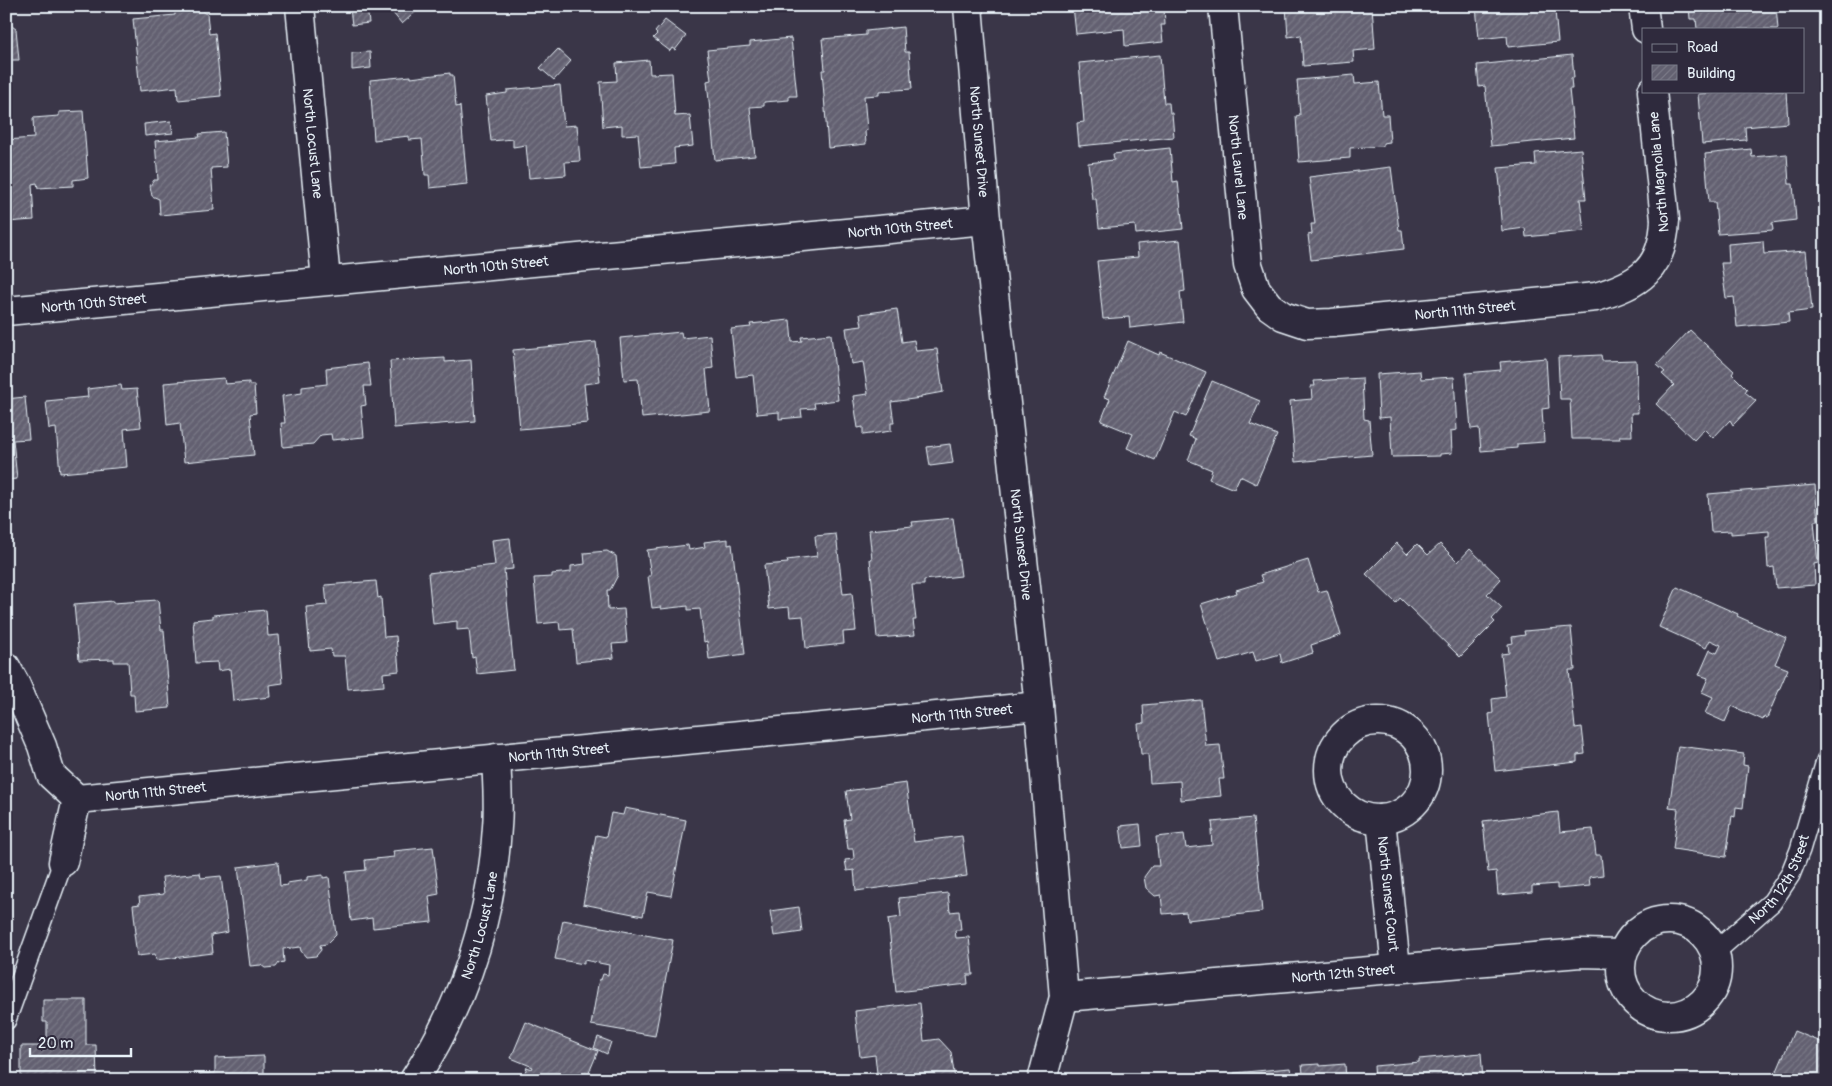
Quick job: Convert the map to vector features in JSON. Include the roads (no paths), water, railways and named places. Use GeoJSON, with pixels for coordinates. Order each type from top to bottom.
{"type":"FeatureCollection","features":[{"type":"Feature","properties":{"kind":"street","name":"North Locust Lane"},"geometry":{"type":"LineString","coordinates":[[300,6],[326,280]]}},
{"type":"Feature","properties":{"kind":"street","name":"North Sunset Drive"},"geometry":{"type":"LineString","coordinates":[[968,6],[986,220],[1039,706],[1064,997],[1042,1080]]}},
{"type":"Feature","properties":{"kind":"street","name":"North Laurel Lane"},"geometry":{"type":"LineString","coordinates":[[1223,6],[1248,265],[1256,289],[1269,306],[1283,316]]}},
{"type":"Feature","properties":{"kind":"street"},"geometry":{"type":"LineString","coordinates":[[1644,6],[1646,28]]}},
{"type":"Feature","properties":{"kind":"street","name":"North Magnolia Lane"},"geometry":{"type":"LineString","coordinates":[[1643,276],[1657,259],[1665,238],[1665,220],[1652,92]]}},
{"type":"Feature","properties":{"kind":"street","name":"North 10th Street"},"geometry":{"type":"LineString","coordinates":[[6,311],[986,220]]}},
{"type":"Feature","properties":{"kind":"street","name":"North 11th Street"},"geometry":{"type":"LineString","coordinates":[[1283,316],[1308,324],[1332,323],[1596,298],[1621,290],[1643,276]]}},
{"type":"Feature","properties":{"kind":"street"},"geometry":{"type":"LineString","coordinates":[[6,668],[15,683],[38,737],[51,775],[78,799],[63,862]]}},
{"type":"Feature","properties":{"kind":"street","name":"North 11th Street"},"geometry":{"type":"LineString","coordinates":[[78,799],[1039,706]]}},
{"type":"Feature","properties":{"kind":"street","name":"North Locust Lane"},"geometry":{"type":"LineString","coordinates":[[414,1080],[448,1022],[462,990],[479,941],[490,890],[498,826],[496,758]]}},
{"type":"Feature","properties":{"kind":"street","name":"North Sunset Court"},"geometry":{"type":"LineString","coordinates":[[1381,819],[1396,968]]}},
{"type":"Feature","properties":{"kind":"street"},"geometry":{"type":"LineString","coordinates":[[1668,919],[1683,922],[1696,928],[1708,938],[1715,952],[1718,966],[1716,981],[1709,996],[1699,1006],[1686,1014],[1655,1015],[1642,1008],[1630,998],[1623,984],[1622,954],[1629,941],[1652,922],[1668,919]]}},
{"type":"Feature","properties":{"kind":"street","name":"North 12th Street"},"geometry":{"type":"LineString","coordinates":[[1064,997],[1580,953],[1622,954]]}},
{"type":"Feature","properties":{"kind":"lane","name":"North 12th Street"},"geometry":{"type":"LineString","coordinates":[[1715,952],[1772,902],[1790,875],[1800,850],[1826,761]]}},
{"type":"Feature","properties":{"kind":"lane"},"geometry":{"type":"LineString","coordinates":[[6,1020],[63,862]]}}]}
